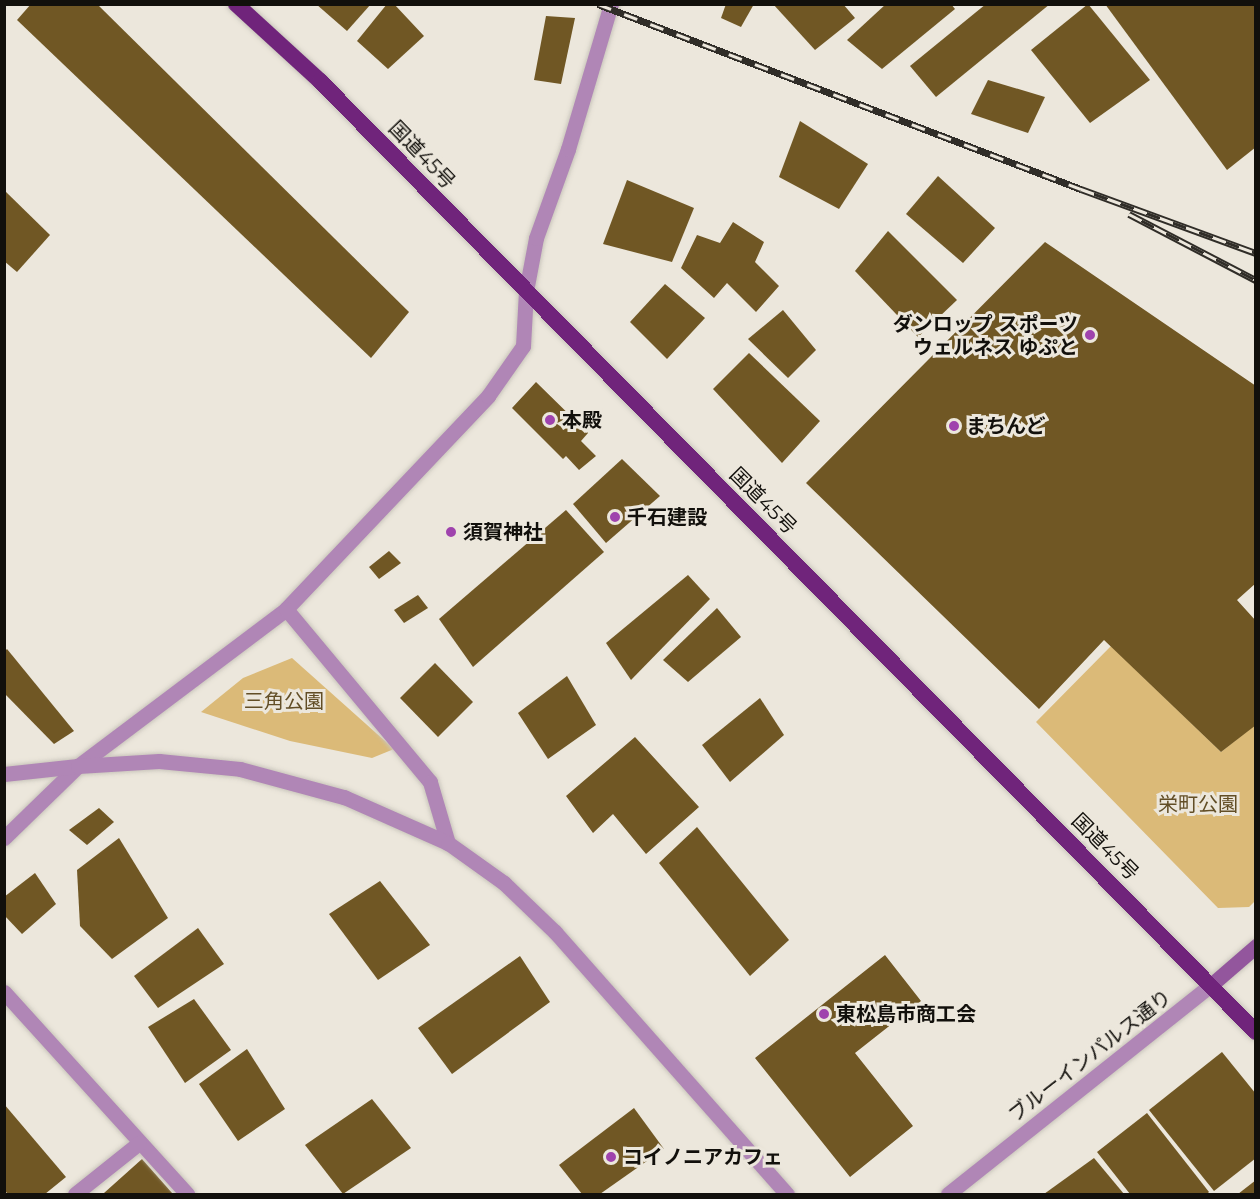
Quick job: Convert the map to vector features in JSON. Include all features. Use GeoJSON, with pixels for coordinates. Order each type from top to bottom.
{"type":"FeatureCollection","features":[{"type":"Feature","properties":{"kind":"highway","name":"国道45号"},"geometry":{"type":"LineString","coordinates":[[236,4],[320,81],[1256,1032]]}},
{"type":"Feature","properties":{"kind":"main road","name":"ブルーインパルス通り"},"geometry":{"type":"LineString","coordinates":[[1211,985],[1256,946]]}},
{"type":"Feature","properties":{"kind":"street"},"geometry":{"type":"LineString","coordinates":[[4,838],[78,765],[286,609],[488,396],[523,346],[526,291],[536,238],[568,149],[610,4]]}},
{"type":"Feature","properties":{"kind":"street"},"geometry":{"type":"LineString","coordinates":[[286,609],[430,782],[448,843]]}},
{"type":"Feature","properties":{"kind":"street"},"geometry":{"type":"LineString","coordinates":[[4,774],[78,765],[159,761],[240,769],[344,797],[448,843],[504,884],[555,932],[787,1194]]}},
{"type":"Feature","properties":{"kind":"street","name":"ブルーインパルス通り"},"geometry":{"type":"LineString","coordinates":[[948,1194],[1211,985]]}},
{"type":"Feature","properties":{"kind":"street"},"geometry":{"type":"LineString","coordinates":[[4,992],[187,1194]]}},
{"type":"Feature","properties":{"kind":"street"},"geometry":{"type":"LineString","coordinates":[[75,1194],[139,1143]]}},
{"type":"Feature","properties":{"kind":"green space","name":"栄町公園"},"geometry":{"type":"Polygon","coordinates":[[[1111,646],[1221,752],[1255,725],[1255,901],[1249,907],[1218,908],[1036,722],[1111,646]]]}},
{"type":"Feature","properties":{"kind":"green space","name":"三角公園"},"geometry":{"type":"Polygon","coordinates":[[[292,658],[394,749],[372,758],[290,741],[201,712],[243,678],[292,658]]]}},
{"type":"Feature","properties":{"kind":"building"},"geometry":{"type":"Polygon","coordinates":[[[31,4],[97,4],[409,312],[371,358],[17,20],[31,4]]]}},
{"type":"Feature","properties":{"kind":"building"},"geometry":{"type":"Polygon","coordinates":[[[316,4],[371,4],[347,31],[316,4]]]}},
{"type":"Feature","properties":{"kind":"building"},"geometry":{"type":"Polygon","coordinates":[[[387,4],[394,4],[424,36],[388,69],[357,41],[387,4]]]}},
{"type":"Feature","properties":{"kind":"building"},"geometry":{"type":"Polygon","coordinates":[[[726,4],[754,4],[741,27],[721,18],[726,4]]]}},
{"type":"Feature","properties":{"kind":"building"},"geometry":{"type":"Polygon","coordinates":[[[773,4],[843,4],[855,18],[815,50],[773,4]]]}},
{"type":"Feature","properties":{"kind":"building"},"geometry":{"type":"Polygon","coordinates":[[[886,4],[951,4],[955,9],[882,69],[847,40],[886,4]]]}},
{"type":"Feature","properties":{"kind":"building"},"geometry":{"type":"Polygon","coordinates":[[[986,4],[1050,4],[936,97],[910,66],[986,4]]]}},
{"type":"Feature","properties":{"kind":"building"},"geometry":{"type":"Polygon","coordinates":[[[1088,4],[1150,80],[1090,123],[1031,50],[1088,4]]]}},
{"type":"Feature","properties":{"kind":"building"},"geometry":{"type":"Polygon","coordinates":[[[1105,4],[1256,4],[1256,147],[1227,170],[1105,4]]]}},
{"type":"Feature","properties":{"kind":"building"},"geometry":{"type":"Polygon","coordinates":[[[546,16],[575,18],[561,84],[534,80],[546,16]]]}},
{"type":"Feature","properties":{"kind":"building"},"geometry":{"type":"Polygon","coordinates":[[[988,80],[1045,97],[1028,133],[971,114],[988,80]]]}},
{"type":"Feature","properties":{"kind":"building"},"geometry":{"type":"Polygon","coordinates":[[[800,121],[868,164],[839,209],[779,177],[800,121]]]}},
{"type":"Feature","properties":{"kind":"building"},"geometry":{"type":"Polygon","coordinates":[[[938,176],[995,228],[963,263],[906,214],[938,176]]]}},
{"type":"Feature","properties":{"kind":"building"},"geometry":{"type":"Polygon","coordinates":[[[627,180],[694,208],[672,262],[603,244],[627,180]]]}},
{"type":"Feature","properties":{"kind":"building"},"geometry":{"type":"Polygon","coordinates":[[[4,190],[50,235],[17,272],[4,261],[4,190]]]}},
{"type":"Feature","properties":{"kind":"building"},"geometry":{"type":"Polygon","coordinates":[[[733,222],[764,242],[755,262],[779,286],[756,312],[727,283],[714,298],[681,268],[697,235],[720,243],[733,222]]]}},
{"type":"Feature","properties":{"kind":"building"},"geometry":{"type":"Polygon","coordinates":[[[888,231],[957,300],[918,337],[855,271],[888,231]]]}},
{"type":"Feature","properties":{"kind":"building"},"geometry":{"type":"Polygon","coordinates":[[[1045,242],[1256,386],[1256,583],[1237,600],[1256,621],[1256,725],[1221,752],[1104,640],[1039,709],[806,483],[1045,242]]]}},
{"type":"Feature","properties":{"kind":"building"},"geometry":{"type":"Polygon","coordinates":[[[665,284],[705,318],[667,359],[630,322],[665,284]]]}},
{"type":"Feature","properties":{"kind":"building"},"geometry":{"type":"Polygon","coordinates":[[[783,310],[816,350],[788,378],[748,339],[783,310]]]}},
{"type":"Feature","properties":{"kind":"building"},"geometry":{"type":"Polygon","coordinates":[[[749,353],[820,421],[782,463],[713,389],[749,353]]]}},
{"type":"Feature","properties":{"kind":"building","name":"本殿"},"geometry":{"type":"Polygon","coordinates":[[[536,382],[588,433],[581,441],[596,456],[579,470],[566,456],[563,459],[512,408],[536,382]]]}},
{"type":"Feature","properties":{"kind":"building"},"geometry":{"type":"Polygon","coordinates":[[[622,459],[660,496],[606,543],[573,504],[622,459]]]}},
{"type":"Feature","properties":{"kind":"building"},"geometry":{"type":"Polygon","coordinates":[[[566,510],[604,552],[473,667],[439,619],[566,510]]]}},
{"type":"Feature","properties":{"kind":"building"},"geometry":{"type":"Polygon","coordinates":[[[389,551],[401,563],[379,579],[369,567],[389,551]]]}},
{"type":"Feature","properties":{"kind":"building"},"geometry":{"type":"Polygon","coordinates":[[[688,575],[710,599],[631,680],[606,643],[688,575]]]}},
{"type":"Feature","properties":{"kind":"building"},"geometry":{"type":"Polygon","coordinates":[[[418,595],[428,608],[404,623],[394,610],[418,595]]]}},
{"type":"Feature","properties":{"kind":"building"},"geometry":{"type":"Polygon","coordinates":[[[717,608],[741,637],[688,682],[663,660],[717,608]]]}},
{"type":"Feature","properties":{"kind":"building"},"geometry":{"type":"Polygon","coordinates":[[[7,649],[74,731],[54,744],[4,693],[4,652],[7,649]]]}},
{"type":"Feature","properties":{"kind":"building"},"geometry":{"type":"Polygon","coordinates":[[[435,663],[473,702],[438,737],[400,698],[435,663]]]}},
{"type":"Feature","properties":{"kind":"building"},"geometry":{"type":"Polygon","coordinates":[[[567,676],[596,725],[548,759],[518,713],[567,676]]]}},
{"type":"Feature","properties":{"kind":"building"},"geometry":{"type":"Polygon","coordinates":[[[760,698],[784,735],[730,782],[702,745],[760,698]]]}},
{"type":"Feature","properties":{"kind":"building"},"geometry":{"type":"Polygon","coordinates":[[[635,737],[699,807],[646,854],[613,814],[593,833],[566,796],[635,737]]]}},
{"type":"Feature","properties":{"kind":"building"},"geometry":{"type":"Polygon","coordinates":[[[99,808],[114,822],[87,845],[69,830],[99,808]]]}},
{"type":"Feature","properties":{"kind":"building"},"geometry":{"type":"Polygon","coordinates":[[[697,827],[789,940],[750,976],[659,863],[697,827]]]}},
{"type":"Feature","properties":{"kind":"building"},"geometry":{"type":"Polygon","coordinates":[[[119,838],[168,918],[112,959],[80,926],[77,870],[119,838]]]}},
{"type":"Feature","properties":{"kind":"building"},"geometry":{"type":"Polygon","coordinates":[[[35,873],[56,904],[22,934],[4,915],[4,897],[35,873]]]}},
{"type":"Feature","properties":{"kind":"building"},"geometry":{"type":"Polygon","coordinates":[[[380,881],[430,945],[378,980],[329,914],[380,881]]]}},
{"type":"Feature","properties":{"kind":"building"},"geometry":{"type":"Polygon","coordinates":[[[198,928],[224,964],[158,1008],[134,976],[198,928]]]}},
{"type":"Feature","properties":{"kind":"building"},"geometry":{"type":"Polygon","coordinates":[[[885,955],[921,1001],[855,1053],[913,1126],[850,1177],[755,1058],[885,955]]]}},
{"type":"Feature","properties":{"kind":"building"},"geometry":{"type":"Polygon","coordinates":[[[520,956],[550,1002],[452,1074],[418,1028],[520,956]]]}},
{"type":"Feature","properties":{"kind":"building"},"geometry":{"type":"Polygon","coordinates":[[[194,999],[231,1050],[185,1083],[148,1027],[194,999]]]}},
{"type":"Feature","properties":{"kind":"building"},"geometry":{"type":"Polygon","coordinates":[[[247,1049],[285,1109],[238,1141],[199,1084],[247,1049]]]}},
{"type":"Feature","properties":{"kind":"building"},"geometry":{"type":"Polygon","coordinates":[[[1222,1052],[1256,1094],[1256,1158],[1214,1191],[1149,1110],[1222,1052]]]}},
{"type":"Feature","properties":{"kind":"building"},"geometry":{"type":"Polygon","coordinates":[[[372,1099],[411,1148],[343,1194],[305,1145],[372,1099]]]}},
{"type":"Feature","properties":{"kind":"building"},"geometry":{"type":"Polygon","coordinates":[[[4,1104],[66,1177],[45,1194],[8,1194],[4,1190],[4,1104]]]}},
{"type":"Feature","properties":{"kind":"building","name":"コイノニアカフェ"},"geometry":{"type":"Polygon","coordinates":[[[634,1108],[664,1149],[600,1194],[582,1194],[559,1165],[634,1108]]]}},
{"type":"Feature","properties":{"kind":"building"},"geometry":{"type":"Polygon","coordinates":[[[1147,1113],[1209,1192],[1207,1194],[1130,1194],[1097,1152],[1147,1113]]]}},
{"type":"Feature","properties":{"kind":"building"},"geometry":{"type":"Polygon","coordinates":[[[1094,1158],[1124,1194],[1044,1194],[1094,1158]]]}},
{"type":"Feature","properties":{"kind":"building"},"geometry":{"type":"Polygon","coordinates":[[[142,1159],[173,1194],[104,1193],[142,1159]]]}},
{"type":"Feature","properties":{"kind":"building"},"geometry":{"type":"Polygon","coordinates":[[[1256,1180],[1256,1194],[1238,1194],[1256,1180]]]}},
{"type":"Feature","properties":{"kind":"railway"},"geometry":{"type":"LineString","coordinates":[[598,4],[1081,189],[1256,253]]}},
{"type":"Feature","properties":{"kind":"railway"},"geometry":{"type":"LineString","coordinates":[[1129,214],[1256,280]]}},
{"type":"Feature","properties":{"kind":"place","name":"ダンロップ スポーツ ウェルネス ゆぷと"},"geometry":{"type":"Point","coordinates":[1090,335]}},
{"type":"Feature","properties":{"kind":"place","name":"本殿"},"geometry":{"type":"Point","coordinates":[550,420]}},
{"type":"Feature","properties":{"kind":"place","name":"まちんど"},"geometry":{"type":"Point","coordinates":[954,426]}},
{"type":"Feature","properties":{"kind":"place","name":"千石建設"},"geometry":{"type":"Point","coordinates":[615,517]}},
{"type":"Feature","properties":{"kind":"place","name":"須賀神社"},"geometry":{"type":"Point","coordinates":[451,532]}},
{"type":"Feature","properties":{"kind":"place","name":"東松島市商工会"},"geometry":{"type":"Point","coordinates":[824,1014]}},
{"type":"Feature","properties":{"kind":"place","name":"コイノニアカフェ"},"geometry":{"type":"Point","coordinates":[611,1157]}}]}
